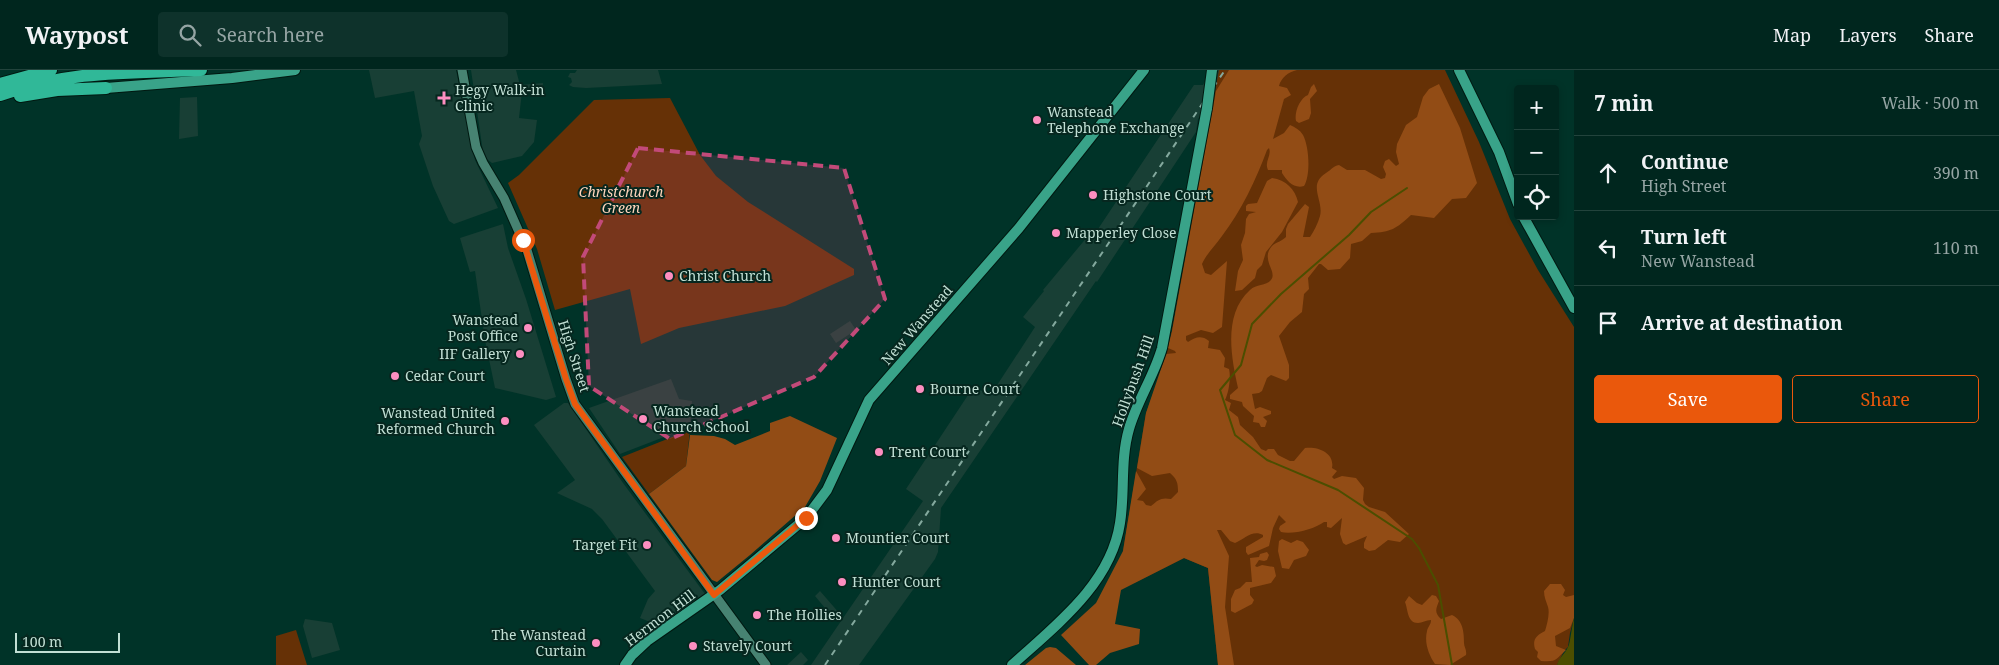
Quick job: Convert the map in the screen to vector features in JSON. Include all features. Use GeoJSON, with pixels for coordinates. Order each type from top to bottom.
{"type":"FeatureCollection","features":[{"type":"Feature","properties":{"kind":"highway"},"geometry":{"type":"LineString","coordinates":[[0,84],[44,70]]}},
{"type":"Feature","properties":{"kind":"highway"},"geometry":{"type":"LineString","coordinates":[[26,76],[51,70]]}},
{"type":"Feature","properties":{"kind":"highway"},"geometry":{"type":"LineString","coordinates":[[0,95],[42,82],[82,75],[201,70]]}},
{"type":"Feature","properties":{"kind":"highway"},"geometry":{"type":"LineString","coordinates":[[0,100],[50,91],[106,88]]}},
{"type":"Feature","properties":{"kind":"main road"},"geometry":{"type":"LineString","coordinates":[[106,88],[232,78],[295,70]]}},
{"type":"Feature","properties":{"kind":"main road","name":"New Wanstead"},"geometry":{"type":"LineString","coordinates":[[714,595],[772,548],[813,510],[827,490],[869,400],[1019,228],[1144,70]]}},
{"type":"Feature","properties":{"kind":"main road","name":"Hollybush Hill"},"geometry":{"type":"LineString","coordinates":[[1012,665],[1085,595],[1107,562],[1116,543],[1120,523],[1125,447],[1134,415],[1157,364],[1162,348],[1207,108],[1212,70]]}},
{"type":"Feature","properties":{"kind":"main road"},"geometry":{"type":"LineString","coordinates":[[1459,70],[1499,152],[1514,193]]}},
{"type":"Feature","properties":{"kind":"main road"},"geometry":{"type":"LineString","coordinates":[[1525,220],[1574,308]]}},
{"type":"Feature","properties":{"kind":"main road","name":"Hermon Hill"},"geometry":{"type":"LineString","coordinates":[[625,665],[632,654],[647,641],[714,595]]}},
{"type":"Feature","properties":{"kind":"street","name":"High Street"},"geometry":{"type":"LineString","coordinates":[[462,70],[476,146],[483,163],[504,198],[525,245],[575,404],[766,665]]}},
{"type":"Feature","properties":{"kind":"highlighted area"},"geometry":{"type":"Polygon","coordinates":[[[638,148],[844,168],[885,299],[814,377],[670,439],[589,386],[583,257],[638,148]]]}},
{"type":"Feature","properties":{"kind":"shaded area"},"geometry":{"type":"Polygon","coordinates":[[[369,70],[456,70],[475,160],[498,208],[454,224],[449,221],[433,186],[419,144],[422,136],[414,91],[375,98],[369,70]]]}},
{"type":"Feature","properties":{"kind":"shaded area"},"geometry":{"type":"Polygon","coordinates":[[[471,70],[516,70],[520,85],[543,83],[542,92],[539,89],[522,91],[519,118],[537,120],[534,142],[522,156],[492,163],[487,159],[483,152],[471,70]]]}},
{"type":"Feature","properties":{"kind":"shaded area"},"geometry":{"type":"Polygon","coordinates":[[[577,70],[658,70],[662,84],[573,87],[569,85],[572,82],[571,78],[568,77],[570,73],[575,73],[577,70]]]}},
{"type":"Feature","properties":{"kind":"shaded area"},"geometry":{"type":"Polygon","coordinates":[[[1211,70],[1241,70],[1198,119],[1196,132],[1097,282],[941,508],[938,552],[935,559],[859,665],[811,665],[923,501],[906,489],[974,386],[990,396],[1035,327],[1023,317],[1093,230],[1096,232],[1194,85],[1203,85],[1211,70]]]}},
{"type":"Feature","properties":{"kind":"shaded area"},"geometry":{"type":"Polygon","coordinates":[[[1229,70],[1297,70],[1281,80],[1279,86],[1287,88],[1291,95],[1284,99],[1273,139],[1284,133],[1290,125],[1303,135],[1307,146],[1308,175],[1304,186],[1300,187],[1289,181],[1282,173],[1282,170],[1268,170],[1269,148],[1267,150],[1242,206],[1202,264],[1205,273],[1211,275],[1227,261],[1222,327],[1213,333],[1201,330],[1186,336],[1186,340],[1188,342],[1201,337],[1209,341],[1208,348],[1220,350],[1225,358],[1224,367],[1229,369],[1230,372],[1229,389],[1225,400],[1231,403],[1229,410],[1238,417],[1240,425],[1253,437],[1261,449],[1266,451],[1274,449],[1278,455],[1294,461],[1305,448],[1320,449],[1331,458],[1332,468],[1337,471],[1332,477],[1334,479],[1342,476],[1356,478],[1364,488],[1363,500],[1365,504],[1385,512],[1409,534],[1400,542],[1388,540],[1375,550],[1369,551],[1364,548],[1367,536],[1346,545],[1343,543],[1340,534],[1342,518],[1331,528],[1327,527],[1327,522],[1324,522],[1303,531],[1286,533],[1281,532],[1279,529],[1286,522],[1279,515],[1273,528],[1269,546],[1248,555],[1246,547],[1263,537],[1263,535],[1259,533],[1252,534],[1235,543],[1230,541],[1221,530],[1217,530],[1229,556],[1225,607],[1234,665],[1218,665],[1208,568],[1184,558],[1121,590],[1115,624],[1140,629],[1139,644],[1110,653],[1096,665],[1089,665],[1061,635],[1096,603],[1123,551],[1136,471],[1146,489],[1137,500],[1143,501],[1146,505],[1151,506],[1162,499],[1171,499],[1178,492],[1177,481],[1170,473],[1152,476],[1137,468],[1146,413],[1166,354],[1176,353],[1168,348],[1216,91],[1229,70]]]}},
{"type":"Feature","properties":{"kind":"shaded area"},"geometry":{"type":"Polygon","coordinates":[[[1314,84],[1317,91],[1310,99],[1311,113],[1309,119],[1299,123],[1296,121],[1298,106],[1302,99],[1308,95],[1314,84]]]}},
{"type":"Feature","properties":{"kind":"shaded area"},"geometry":{"type":"Polygon","coordinates":[[[1439,84],[1460,128],[1477,183],[1466,198],[1452,199],[1434,218],[1411,215],[1393,229],[1371,233],[1362,241],[1351,244],[1350,258],[1340,269],[1328,270],[1319,264],[1308,278],[1309,289],[1304,294],[1302,312],[1290,322],[1279,336],[1289,365],[1289,378],[1286,381],[1271,375],[1267,378],[1262,391],[1252,394],[1255,409],[1260,407],[1271,411],[1271,414],[1263,417],[1267,421],[1265,427],[1261,427],[1259,423],[1253,422],[1254,416],[1243,406],[1242,402],[1230,399],[1230,395],[1238,388],[1233,363],[1231,336],[1232,323],[1241,300],[1252,288],[1271,280],[1273,276],[1268,260],[1269,250],[1273,245],[1286,237],[1288,224],[1305,204],[1309,207],[1303,237],[1310,237],[1320,216],[1321,210],[1317,188],[1320,178],[1339,165],[1347,170],[1365,170],[1381,179],[1385,178],[1386,174],[1383,167],[1385,161],[1389,159],[1396,166],[1399,164],[1396,152],[1397,144],[1406,125],[1417,117],[1423,97],[1429,89],[1439,84]]]}},
{"type":"Feature","properties":{"kind":"shaded area"},"geometry":{"type":"Polygon","coordinates":[[[197,97],[198,136],[179,139],[180,98],[197,97]]]}},
{"type":"Feature","properties":{"kind":"shaded area"},"geometry":{"type":"Polygon","coordinates":[[[1272,178],[1282,181],[1289,186],[1295,193],[1298,202],[1282,232],[1266,252],[1255,278],[1242,290],[1235,291],[1238,271],[1243,260],[1241,245],[1245,233],[1246,219],[1249,214],[1256,212],[1246,211],[1246,206],[1257,203],[1267,181],[1272,178]]]}},
{"type":"Feature","properties":{"kind":"shaded area"},"geometry":{"type":"Polygon","coordinates":[[[503,224],[508,248],[556,397],[546,400],[495,388],[485,340],[475,271],[470,272],[460,238],[503,224]]]}},
{"type":"Feature","properties":{"kind":"shaded area"},"geometry":{"type":"Polygon","coordinates":[[[850,321],[856,330],[836,343],[830,334],[850,321]]]}},
{"type":"Feature","properties":{"kind":"shaded area","name":"Wanstead Church School"},"geometry":{"type":"Polygon","coordinates":[[[671,379],[679,399],[692,401],[690,427],[620,454],[589,408],[671,379]]]}},
{"type":"Feature","properties":{"kind":"shaded area"},"geometry":{"type":"Polygon","coordinates":[[[564,403],[568,403],[623,483],[705,594],[658,625],[640,618],[648,599],[655,591],[602,519],[592,509],[557,493],[575,480],[534,425],[564,403]]]}},
{"type":"Feature","properties":{"kind":"shaded area"},"geometry":{"type":"Polygon","coordinates":[[[790,416],[837,438],[820,481],[805,507],[717,582],[712,580],[649,494],[686,466],[690,435],[714,436],[725,439],[735,445],[770,431],[770,423],[790,416]]]}},
{"type":"Feature","properties":{"kind":"shaded area"},"geometry":{"type":"Polygon","coordinates":[[[1282,539],[1291,543],[1297,540],[1303,542],[1309,550],[1306,556],[1294,560],[1289,569],[1282,568],[1278,551],[1279,541],[1282,539]]]}},
{"type":"Feature","properties":{"kind":"shaded area"},"geometry":{"type":"Polygon","coordinates":[[[1267,552],[1269,555],[1267,560],[1259,560],[1255,566],[1274,567],[1276,576],[1271,583],[1250,588],[1250,595],[1254,600],[1252,604],[1235,613],[1231,611],[1231,599],[1235,590],[1246,582],[1252,582],[1250,558],[1259,557],[1260,554],[1267,552]]]}},
{"type":"Feature","properties":{"kind":"shaded area"},"geometry":{"type":"Polygon","coordinates":[[[1550,584],[1561,584],[1565,590],[1563,595],[1566,597],[1574,595],[1574,618],[1570,628],[1555,636],[1556,646],[1566,650],[1555,660],[1541,661],[1537,657],[1538,652],[1535,649],[1534,643],[1538,636],[1545,631],[1547,625],[1549,610],[1544,591],[1550,584]]]}},
{"type":"Feature","properties":{"kind":"shaded area"},"geometry":{"type":"Polygon","coordinates":[[[820,591],[840,614],[835,620],[815,596],[820,591]]]}},
{"type":"Feature","properties":{"kind":"shaded area"},"geometry":{"type":"Polygon","coordinates":[[[1432,595],[1436,596],[1439,601],[1436,610],[1441,619],[1452,615],[1459,620],[1462,627],[1466,655],[1450,665],[1435,664],[1429,653],[1426,640],[1431,620],[1418,623],[1412,621],[1408,615],[1405,602],[1409,596],[1422,605],[1432,595]]]}},
{"type":"Feature","properties":{"kind":"shaded area"},"geometry":{"type":"Polygon","coordinates":[[[1574,618],[1574,665],[1557,665],[1569,645],[1574,618]]]}},
{"type":"Feature","properties":{"kind":"shaded area"},"geometry":{"type":"Polygon","coordinates":[[[305,619],[332,623],[340,650],[312,658],[303,626],[305,619]]]}},
{"type":"Feature","properties":{"kind":"shaded area"},"geometry":{"type":"Polygon","coordinates":[[[1046,648],[1056,648],[1076,665],[1025,665],[1046,648]]]}},
{"type":"Feature","properties":{"kind":"shaded area"},"geometry":{"type":"Polygon","coordinates":[[[801,652],[808,660],[803,665],[787,665],[801,652]]]}},
{"type":"Feature","properties":{"kind":"green space"},"geometry":{"type":"Polygon","coordinates":[[[1219,70],[1445,70],[1479,142],[1510,219],[1538,270],[1574,327],[1574,618],[1568,647],[1557,665],[1218,665],[1208,568],[1184,558],[1134,583],[1123,551],[1146,413],[1163,366],[1172,331],[1219,70]]]}},
{"type":"Feature","properties":{"kind":"green space","name":"Christchurch Green"},"geometry":{"type":"Polygon","coordinates":[[[670,98],[700,155],[716,176],[748,202],[854,269],[854,275],[785,306],[679,328],[641,344],[630,289],[555,310],[537,249],[508,183],[519,175],[594,100],[670,98]]]}},
{"type":"Feature","properties":{"kind":"green space"},"geometry":{"type":"Polygon","coordinates":[[[690,430],[686,466],[649,494],[622,457],[690,430]]]}},
{"type":"Feature","properties":{"kind":"green space"},"geometry":{"type":"Polygon","coordinates":[[[296,630],[307,665],[276,665],[276,636],[296,630]]]}},
{"type":"Feature","properties":{"kind":"waterway"},"geometry":{"type":"LineString","coordinates":[[1407,188],[1371,212],[1349,235],[1281,294],[1252,324],[1241,365],[1220,390],[1235,435],[1267,460],[1338,490],[1412,539],[1419,548],[1438,585],[1452,665]]}},
{"type":"Feature","properties":{"kind":"railway"},"geometry":{"type":"LineString","coordinates":[[825,665],[1225,70]]}},
{"type":"Feature","properties":{"kind":"place","name":"Hegy Walk-in Clinic"},"geometry":{"type":"Point","coordinates":[444,98]}},
{"type":"Feature","properties":{"kind":"place","name":"Wanstead Telephone Exchange"},"geometry":{"type":"Point","coordinates":[1037,120]}},
{"type":"Feature","properties":{"kind":"place","name":"Highstone Court"},"geometry":{"type":"Point","coordinates":[1093,195]}},
{"type":"Feature","properties":{"kind":"place","name":"Mapperley Close"},"geometry":{"type":"Point","coordinates":[1056,233]}},
{"type":"Feature","properties":{"kind":"place","name":"Christ Church"},"geometry":{"type":"Point","coordinates":[669,276]}},
{"type":"Feature","properties":{"kind":"place","name":"Wanstead Post Office"},"geometry":{"type":"Point","coordinates":[528,328]}},
{"type":"Feature","properties":{"kind":"place","name":"IIF Gallery"},"geometry":{"type":"Point","coordinates":[520,354]}},
{"type":"Feature","properties":{"kind":"place","name":"Cedar Court"},"geometry":{"type":"Point","coordinates":[395,376]}},
{"type":"Feature","properties":{"kind":"place","name":"Bourne Court"},"geometry":{"type":"Point","coordinates":[920,389]}},
{"type":"Feature","properties":{"kind":"place","name":"Wanstead Church School"},"geometry":{"type":"Point","coordinates":[643,419]}},
{"type":"Feature","properties":{"kind":"place","name":"Wanstead United Reformed Church"},"geometry":{"type":"Point","coordinates":[505,421]}},
{"type":"Feature","properties":{"kind":"place","name":"Trent Court"},"geometry":{"type":"Point","coordinates":[879,452]}},
{"type":"Feature","properties":{"kind":"place","name":"Mountier Court"},"geometry":{"type":"Point","coordinates":[836,538]}},
{"type":"Feature","properties":{"kind":"place","name":"Target Fit"},"geometry":{"type":"Point","coordinates":[647,545]}},
{"type":"Feature","properties":{"kind":"place","name":"Hunter Court"},"geometry":{"type":"Point","coordinates":[842,582]}},
{"type":"Feature","properties":{"kind":"place","name":"The Hollies"},"geometry":{"type":"Point","coordinates":[757,615]}},
{"type":"Feature","properties":{"kind":"place","name":"The Wanstead Curtain"},"geometry":{"type":"Point","coordinates":[596,643]}},
{"type":"Feature","properties":{"kind":"place","name":"Stavely Court"},"geometry":{"type":"Point","coordinates":[693,646]}},
{"type":"Feature","properties":{"kind":"route"},"geometry":{"type":"LineString","coordinates":[[523,240],[575,404],[714,595],[806,518]]}}]}
